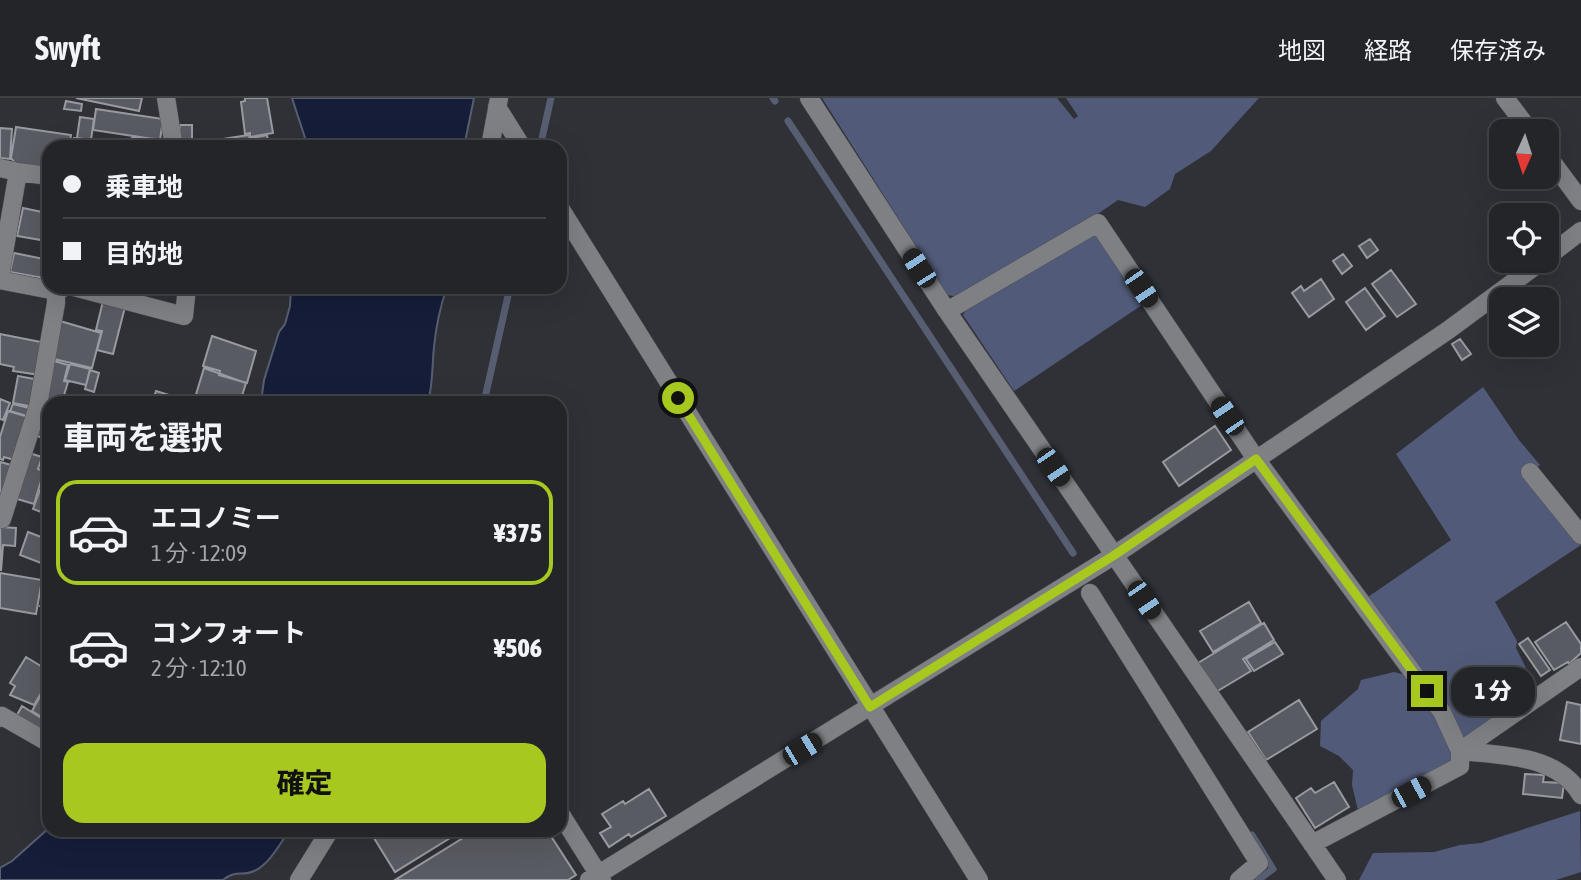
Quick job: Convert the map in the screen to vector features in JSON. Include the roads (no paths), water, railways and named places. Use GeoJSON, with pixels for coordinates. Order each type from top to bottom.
{"type":"FeatureCollection","features":[{"type":"Feature","properties":{"kind":"street"},"geometry":{"type":"LineString","coordinates":[[166,98],[173,140]]}},
{"type":"Feature","properties":{"kind":"street"},"geometry":{"type":"LineString","coordinates":[[809,98],[947,311],[1337,880]]}},
{"type":"Feature","properties":{"kind":"street"},"geometry":{"type":"LineString","coordinates":[[1505,98],[1521,119]]}},
{"type":"Feature","properties":{"kind":"street"},"geometry":{"type":"LineString","coordinates":[[491,140],[498,102]]}},
{"type":"Feature","properties":{"kind":"street"},"geometry":{"type":"LineString","coordinates":[[498,102],[518,140]]}},
{"type":"Feature","properties":{"kind":"street"},"geometry":{"type":"LineString","coordinates":[[0,168],[42,175]]}},
{"type":"Feature","properties":{"kind":"street"},"geometry":{"type":"LineString","coordinates":[[1559,171],[1581,201]]}},
{"type":"Feature","properties":{"kind":"street"},"geometry":{"type":"LineString","coordinates":[[18,172],[0,278],[42,286]]}},
{"type":"Feature","properties":{"kind":"street"},"geometry":{"type":"LineString","coordinates":[[567,219],[979,880]]}},
{"type":"Feature","properties":{"kind":"street"},"geometry":{"type":"LineString","coordinates":[[947,311],[1098,223],[1256,459],[1442,712],[1460,751],[1460,766],[1312,844]]}},
{"type":"Feature","properties":{"kind":"street"},"geometry":{"type":"LineString","coordinates":[[1559,248],[1581,232]]}},
{"type":"Feature","properties":{"kind":"street"},"geometry":{"type":"LineString","coordinates":[[567,826],[596,878],[1113,556],[1447,331],[1526,273]]}},
{"type":"Feature","properties":{"kind":"street"},"geometry":{"type":"LineString","coordinates":[[0,519],[38,406],[59,294]]}},
{"type":"Feature","properties":{"kind":"street"},"geometry":{"type":"LineString","coordinates":[[101,294],[184,316],[186,294]]}},
{"type":"Feature","properties":{"kind":"street"},"geometry":{"type":"LineString","coordinates":[[1530,471],[1581,535]]}},
{"type":"Feature","properties":{"kind":"street"},"geometry":{"type":"LineString","coordinates":[[1090,593],[1259,863],[1238,880]]}},
{"type":"Feature","properties":{"kind":"street"},"geometry":{"type":"LineString","coordinates":[[1460,751],[1581,667]]}},
{"type":"Feature","properties":{"kind":"street"},"geometry":{"type":"LineString","coordinates":[[0,718],[2,716],[42,739]]}},
{"type":"Feature","properties":{"kind":"street"},"geometry":{"type":"LineString","coordinates":[[1460,751],[1510,756],[1556,769],[1574,782],[1581,795]]}},
{"type":"Feature","properties":{"kind":"street"},"geometry":{"type":"LineString","coordinates":[[299,880],[326,837]]}},
{"type":"Feature","properties":{"kind":"waterway"},"geometry":{"type":"LineString","coordinates":[[542,140],[551,98]]}},
{"type":"Feature","properties":{"kind":"waterway"},"geometry":{"type":"LineString","coordinates":[[788,121],[1073,553]]}},
{"type":"Feature","properties":{"kind":"waterway"},"geometry":{"type":"LineString","coordinates":[[485,396],[508,294]]}},
{"type":"Feature","properties":{"kind":"waterway"},"geometry":{"type":"LineString","coordinates":[[1252,835],[1273,869],[1258,880]]}}]}
